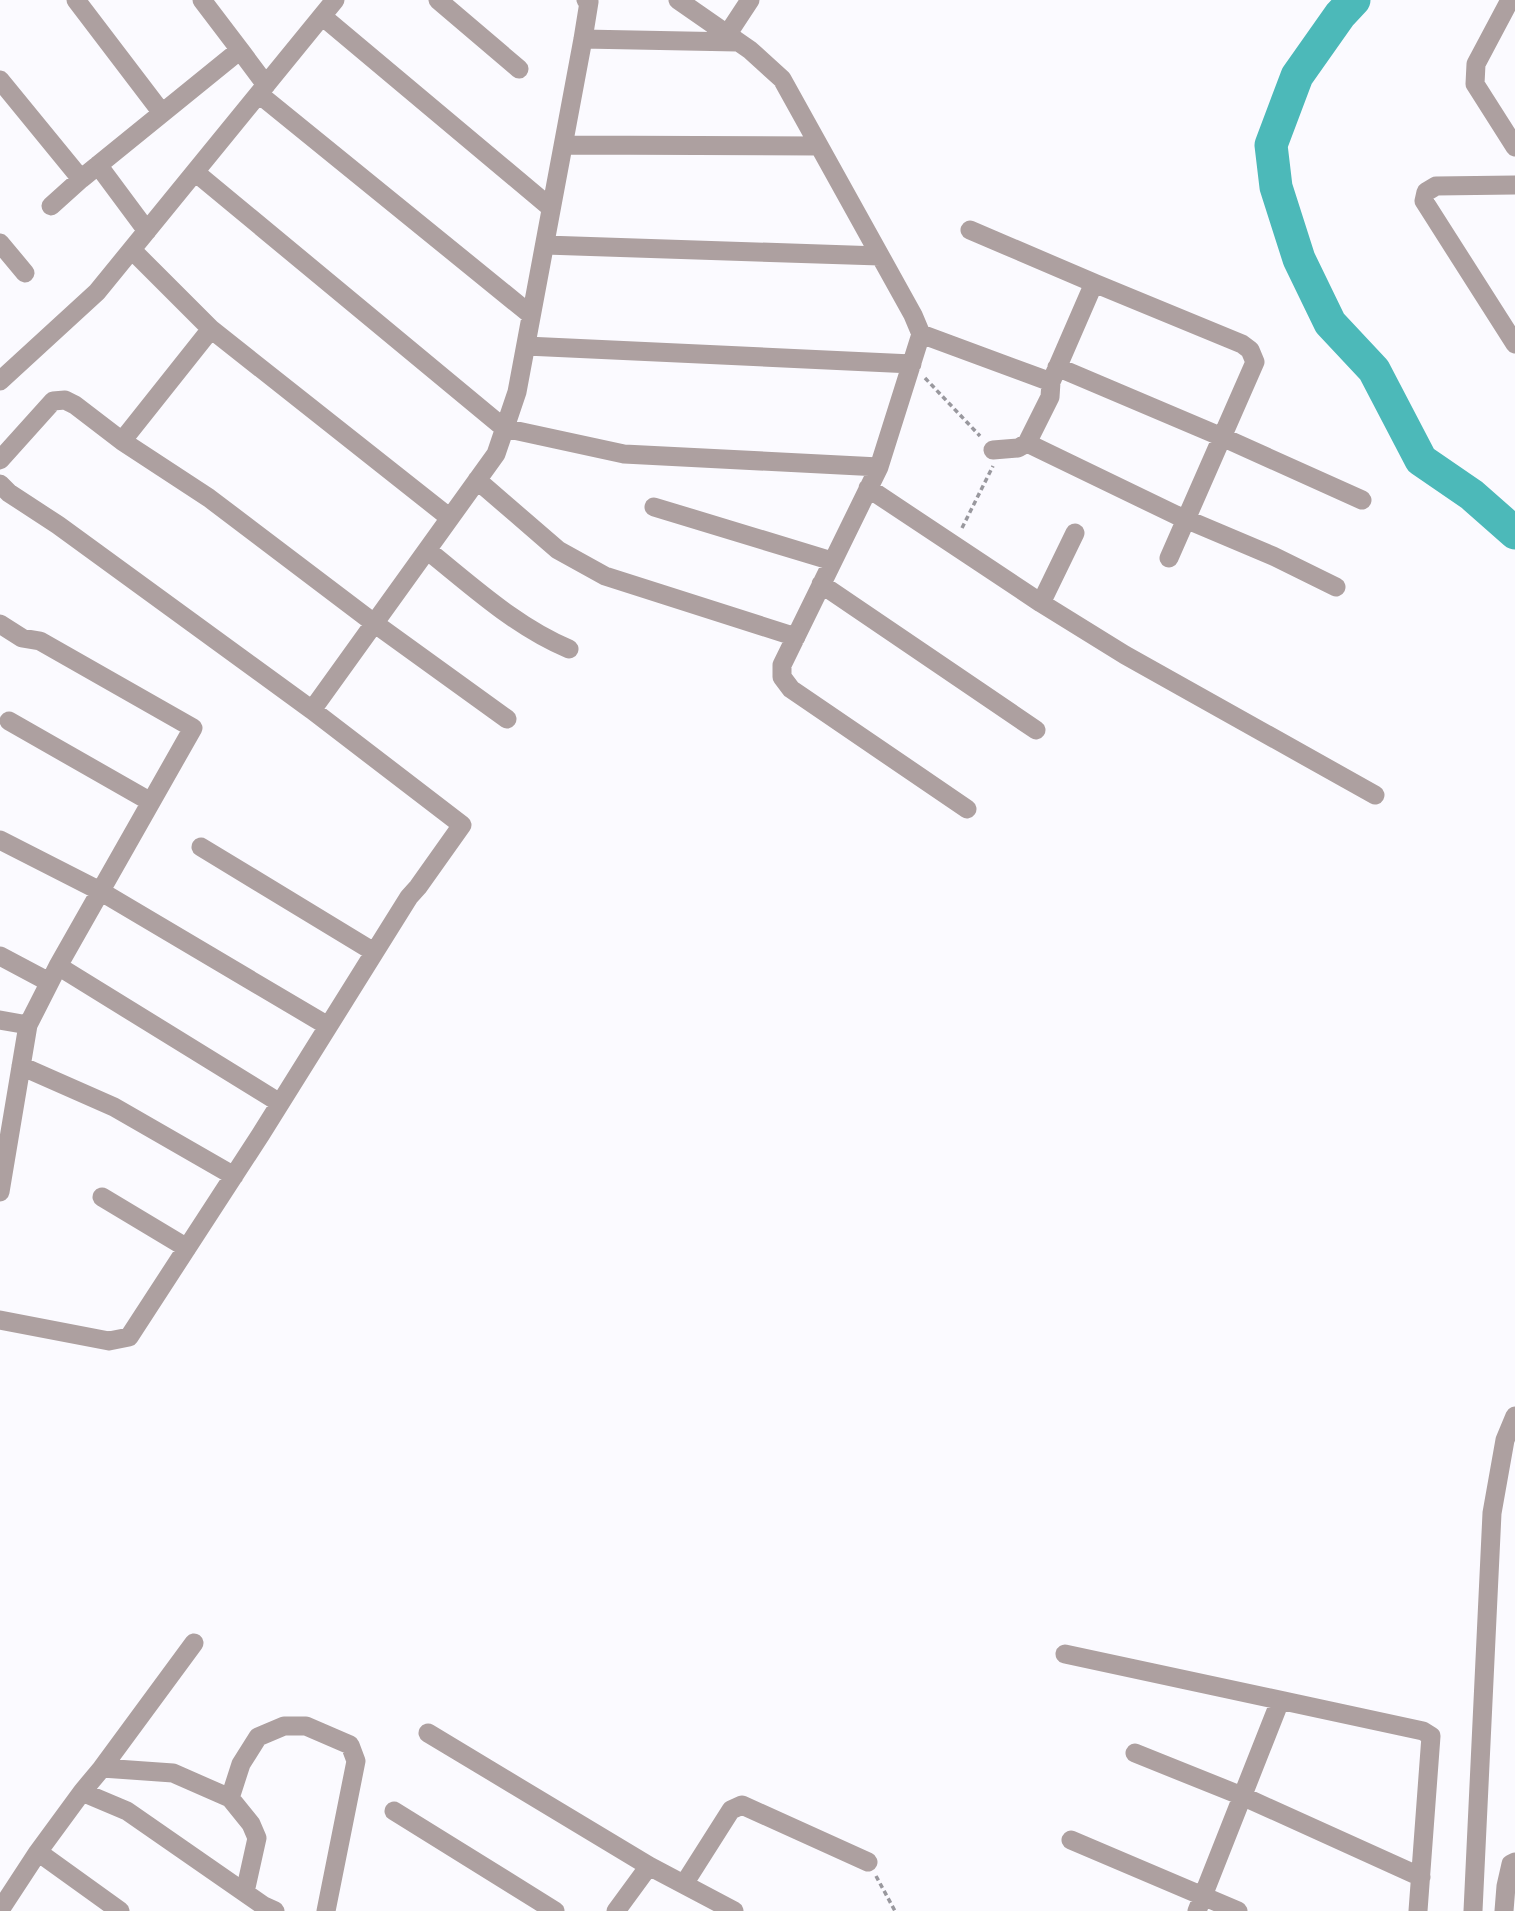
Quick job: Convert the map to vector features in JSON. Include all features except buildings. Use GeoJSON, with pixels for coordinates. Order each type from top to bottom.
{"type":"FeatureCollection","features":[{"type":"Feature","properties":{"kind":"street"},"geometry":{"type":"LineString","coordinates":[[76,0],[162,113]]}},
{"type":"Feature","properties":{"kind":"street"},"geometry":{"type":"LineString","coordinates":[[202,0],[240,50],[262,90],[531,315]]}},
{"type":"Feature","properties":{"kind":"street"},"geometry":{"type":"LineString","coordinates":[[438,0],[519,69]]}},
{"type":"Feature","properties":{"kind":"street"},"geometry":{"type":"LineString","coordinates":[[678,0],[732,38],[782,79],[921,334],[879,467],[782,665],[782,677],[791,690],[967,809]]}},
{"type":"Feature","properties":{"kind":"street"},"geometry":{"type":"LineString","coordinates":[[732,38],[750,0]]}},
{"type":"Feature","properties":{"kind":"street"},"geometry":{"type":"LineString","coordinates":[[1510,0],[1476,64],[1475,84],[1515,147]]}},
{"type":"Feature","properties":{"kind":"street"},"geometry":{"type":"LineString","coordinates":[[312,710],[496,454],[517,392],[588,1]]}},
{"type":"Feature","properties":{"kind":"street"},"geometry":{"type":"LineString","coordinates":[[0,381],[97,292],[262,90],[326,6],[551,208]]}},
{"type":"Feature","properties":{"kind":"street"},"geometry":{"type":"LineString","coordinates":[[583,39],[732,38]]}},
{"type":"Feature","properties":{"kind":"street"},"geometry":{"type":"LineString","coordinates":[[51,206],[80,179],[240,50]]}},
{"type":"Feature","properties":{"kind":"street"},"geometry":{"type":"LineString","coordinates":[[0,79],[80,179]]}},
{"type":"Feature","properties":{"kind":"street"},"geometry":{"type":"LineString","coordinates":[[563,145],[819,146]]}},
{"type":"Feature","properties":{"kind":"street"},"geometry":{"type":"LineString","coordinates":[[98,165],[147,231]]}},
{"type":"Feature","properties":{"kind":"street"},"geometry":{"type":"LineString","coordinates":[[195,172],[505,428],[624,454],[879,467]]}},
{"type":"Feature","properties":{"kind":"street"},"geometry":{"type":"LineString","coordinates":[[1515,185],[1436,186],[1426,192],[1424,201],[1515,344]]}},
{"type":"Feature","properties":{"kind":"street"},"geometry":{"type":"LineString","coordinates":[[970,230],[1242,344],[1250,350],[1255,362],[1169,558]]}},
{"type":"Feature","properties":{"kind":"street"},"geometry":{"type":"LineString","coordinates":[[0,243],[25,273]]}},
{"type":"Feature","properties":{"kind":"street"},"geometry":{"type":"LineString","coordinates":[[545,245],[880,256]]}},
{"type":"Feature","properties":{"kind":"street"},"geometry":{"type":"LineString","coordinates":[[132,250],[211,330],[450,518]]}},
{"type":"Feature","properties":{"kind":"street"},"geometry":{"type":"LineString","coordinates":[[993,450],[1018,448],[1027,443],[1050,397],[1054,374],[1094,283]]}},
{"type":"Feature","properties":{"kind":"street"},"geometry":{"type":"LineString","coordinates":[[122,441],[211,330]]}},
{"type":"Feature","properties":{"kind":"street"},"geometry":{"type":"LineString","coordinates":[[921,334],[1054,374],[1222,437],[1362,500]]}},
{"type":"Feature","properties":{"kind":"street"},"geometry":{"type":"LineString","coordinates":[[526,346],[912,364]]}},
{"type":"Feature","properties":{"kind":"street"},"geometry":{"type":"LineString","coordinates":[[0,460],[53,401],[65,400],[75,405],[122,441],[209,498],[374,623],[508,719]]}},
{"type":"Feature","properties":{"kind":"street"},"geometry":{"type":"LineString","coordinates":[[1027,443],[1336,587]]}},
{"type":"Feature","properties":{"kind":"street"},"geometry":{"type":"LineString","coordinates":[[477,480],[558,550],[606,576],[796,636]]}},
{"type":"Feature","properties":{"kind":"street"},"geometry":{"type":"LineString","coordinates":[[868,488],[1041,603],[1125,655],[1375,795]]}},
{"type":"Feature","properties":{"kind":"street"},"geometry":{"type":"LineString","coordinates":[[0,1320],[109,1341],[129,1337],[234,1176],[409,897],[462,825],[312,710],[58,525],[3,494]]}},
{"type":"Feature","properties":{"kind":"street"},"geometry":{"type":"LineString","coordinates":[[654,507],[832,561]]}},
{"type":"Feature","properties":{"kind":"street"},"geometry":{"type":"LineString","coordinates":[[1041,603],[1075,533]]}},
{"type":"Feature","properties":{"kind":"street"},"geometry":{"type":"LineString","coordinates":[[427,550],[520,624],[569,649]]}},
{"type":"Feature","properties":{"kind":"street"},"geometry":{"type":"LineString","coordinates":[[821,584],[1036,730]]}},
{"type":"Feature","properties":{"kind":"street"},"geometry":{"type":"LineString","coordinates":[[0,624],[22,638],[40,641],[193,728],[100,891],[28,1025],[21,1066],[7,1108],[0,1192]]}},
{"type":"Feature","properties":{"kind":"street"},"geometry":{"type":"LineString","coordinates":[[9,721],[151,802]]}},
{"type":"Feature","properties":{"kind":"street"},"geometry":{"type":"LineString","coordinates":[[0,840],[100,891],[328,1026]]}},
{"type":"Feature","properties":{"kind":"street"},"geometry":{"type":"LineString","coordinates":[[201,847],[374,952]]}},
{"type":"Feature","properties":{"kind":"street"},"geometry":{"type":"LineString","coordinates":[[0,956],[54,974],[280,1103]]}},
{"type":"Feature","properties":{"kind":"street"},"geometry":{"type":"LineString","coordinates":[[0,1020],[28,1025]]}},
{"type":"Feature","properties":{"kind":"street"},"geometry":{"type":"LineString","coordinates":[[21,1066],[114,1107],[234,1176]]}},
{"type":"Feature","properties":{"kind":"street"},"geometry":{"type":"LineString","coordinates":[[102,1196],[187,1248]]}},
{"type":"Feature","properties":{"kind":"street"},"geometry":{"type":"LineString","coordinates":[[1473,1911],[1492,1513],[1505,1440],[1515,1416]]}},
{"type":"Feature","properties":{"kind":"street"},"geometry":{"type":"LineString","coordinates":[[0,1910],[38,1852],[194,1643]]}},
{"type":"Feature","properties":{"kind":"street"},"geometry":{"type":"LineString","coordinates":[[1065,1654],[1423,1731],[1431,1736],[1418,1911]]}},
{"type":"Feature","properties":{"kind":"street"},"geometry":{"type":"LineString","coordinates":[[1200,1903],[1280,1700]]}},
{"type":"Feature","properties":{"kind":"street"},"geometry":{"type":"LineString","coordinates":[[230,1798],[241,1764],[258,1737],[284,1726],[306,1726],[350,1745],[356,1761],[326,1911]]}},
{"type":"Feature","properties":{"kind":"street"},"geometry":{"type":"LineString","coordinates":[[428,1732],[649,1866],[734,1911]]}},
{"type":"Feature","properties":{"kind":"street"},"geometry":{"type":"LineString","coordinates":[[1135,1753],[1242,1796],[1421,1877]]}},
{"type":"Feature","properties":{"kind":"street"},"geometry":{"type":"LineString","coordinates":[[102,1768],[173,1773],[230,1798],[251,1824],[257,1838],[245,1892]]}},
{"type":"Feature","properties":{"kind":"street"},"geometry":{"type":"LineString","coordinates":[[82,1792],[127,1811],[267,1909]]}},
{"type":"Feature","properties":{"kind":"street"},"geometry":{"type":"LineString","coordinates":[[684,1884],[731,1810],[742,1805],[868,1862]]}},
{"type":"Feature","properties":{"kind":"street"},"geometry":{"type":"LineString","coordinates":[[394,1811],[555,1911]]}},
{"type":"Feature","properties":{"kind":"street"},"geometry":{"type":"LineString","coordinates":[[1071,1840],[1200,1903],[1238,1911]]}},
{"type":"Feature","properties":{"kind":"street"},"geometry":{"type":"LineString","coordinates":[[38,1852],[120,1911]]}},
{"type":"Feature","properties":{"kind":"street"},"geometry":{"type":"LineString","coordinates":[[1504,1911],[1506,1886],[1511,1864],[1515,1862]]}},
{"type":"Feature","properties":{"kind":"street"},"geometry":{"type":"LineString","coordinates":[[616,1911],[649,1866]]}},
{"type":"Feature","properties":{"kind":"path"},"geometry":{"type":"LineString","coordinates":[[912,364],[993,450],[994,464],[954,545]]}},
{"type":"Feature","properties":{"kind":"path"},"geometry":{"type":"LineString","coordinates":[[868,1862],[895,1911]]}},
{"type":"Feature","properties":{"kind":"waterway"},"geometry":{"type":"LineString","coordinates":[[1354,0],[1340,15],[1297,76],[1271,145],[1276,187],[1299,259],[1330,323],[1374,370],[1421,460],[1472,495],[1515,533]]}}]}
